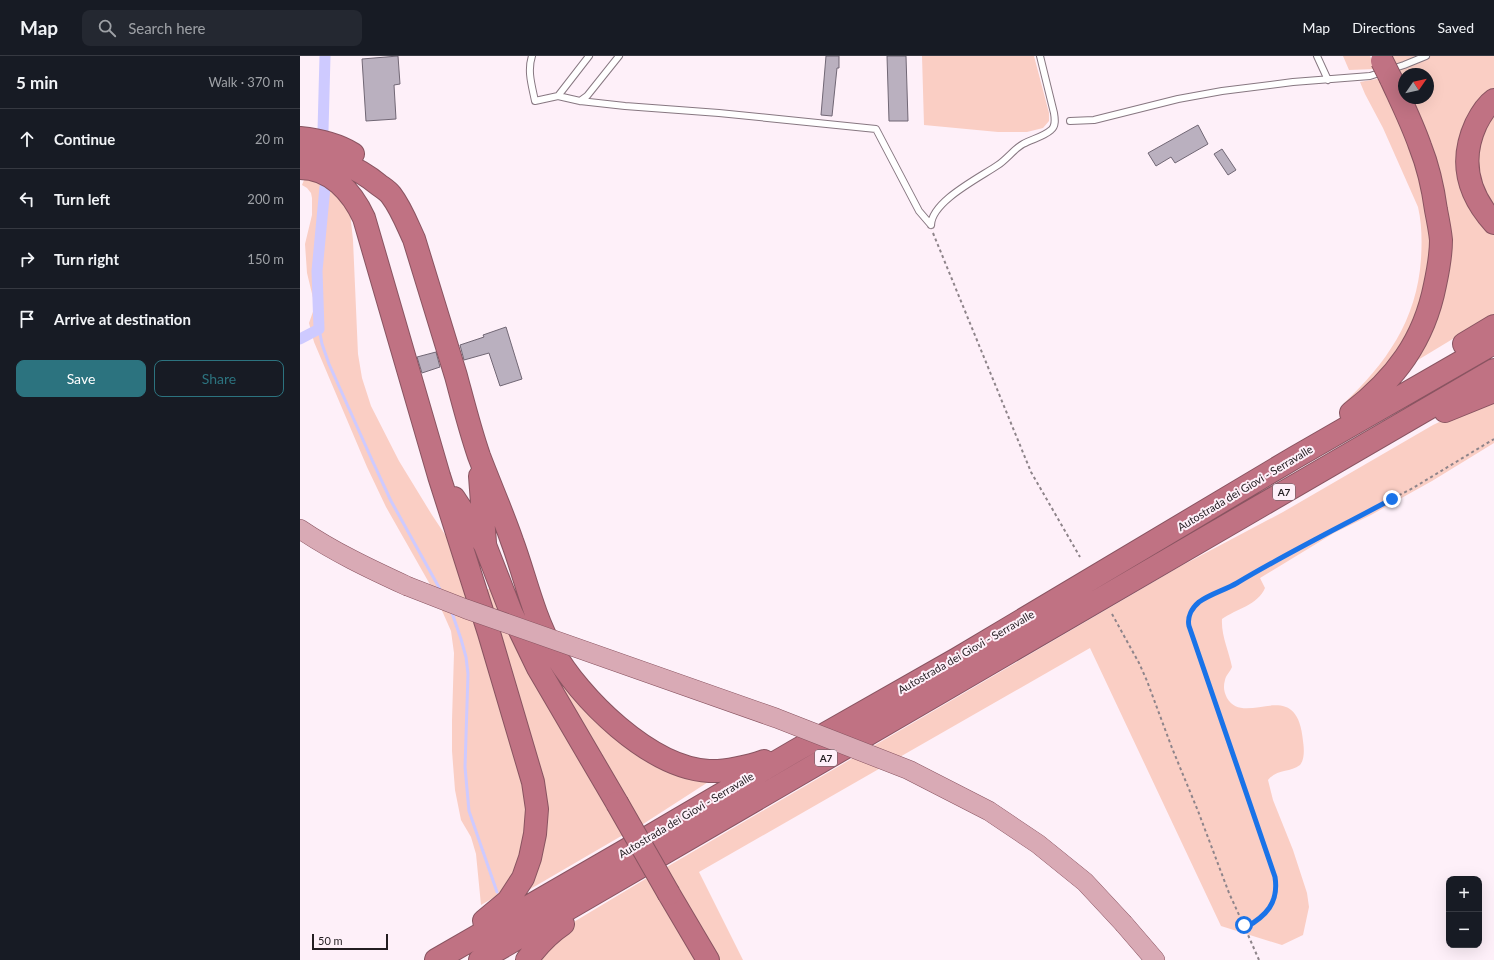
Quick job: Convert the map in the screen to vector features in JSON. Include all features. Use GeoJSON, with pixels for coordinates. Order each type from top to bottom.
{"type":"FeatureCollection","features":[{"type":"Feature","properties":{"kind":"highway"},"geometry":{"type":"LineString","coordinates":[[1294,458],[1370,398],[1383,385],[1408,353],[1420,334],[1431,306],[1438,272],[1441,241],[1433,188],[1421,146],[1384,65]]}},
{"type":"Feature","properties":{"kind":"highway"},"geometry":{"type":"LineString","coordinates":[[1494,100],[1478,119],[1470,136],[1467,155],[1468,174],[1473,192],[1483,211],[1494,223]]}},
{"type":"Feature","properties":{"kind":"highway"},"geometry":{"type":"LineString","coordinates":[[300,138],[318,140],[333,144],[349,151],[363,160],[377,175],[403,214],[414,239],[479,455],[513,542],[536,615],[551,648],[574,684],[603,715],[632,738],[660,755],[686,767],[710,771],[738,768],[756,764],[794,751]]}},
{"type":"Feature","properties":{"kind":"highway"},"geometry":{"type":"LineString","coordinates":[[300,154],[327,158],[346,164],[366,174],[390,194]]}},
{"type":"Feature","properties":{"kind":"highway"},"geometry":{"type":"LineString","coordinates":[[300,168],[316,171],[341,183],[358,206],[364,218],[439,476],[489,633],[533,782],[537,809],[535,834],[530,858],[523,878],[508,901],[491,916],[432,960]]}},
{"type":"Feature","properties":{"kind":"highway"},"geometry":{"type":"LineString","coordinates":[[1344,418],[1376,400],[1406,379],[1494,326]]}},
{"type":"Feature","properties":{"kind":"highway","name":"Autostrada dei Giovi - Serravalle"},"geometry":{"type":"LineString","coordinates":[[436,960],[794,751],[957,659],[1294,458],[1494,343]]}},
{"type":"Feature","properties":{"kind":"highway","name":"Autostrada dei Giovi - Serravalle"},"geometry":{"type":"LineString","coordinates":[[480,960],[1494,370]]}},
{"type":"Feature","properties":{"kind":"highway"},"geometry":{"type":"LineString","coordinates":[[1394,428],[1462,405],[1494,391]]}},
{"type":"Feature","properties":{"kind":"highway"},"geometry":{"type":"LineString","coordinates":[[479,455],[485,545]]}},
{"type":"Feature","properties":{"kind":"highway"},"geometry":{"type":"LineString","coordinates":[[439,476],[485,545],[511,612],[538,668],[708,960]]}},
{"type":"Feature","properties":{"kind":"highway"},"geometry":{"type":"LineString","coordinates":[[527,960],[537,946],[554,930],[604,899],[687,839]]}},
{"type":"Feature","properties":{"kind":"main road"},"geometry":{"type":"LineString","coordinates":[[300,529],[318,541],[355,561],[407,586],[466,609],[776,718],[909,770],[949,790],[989,811],[1032,840],[1085,882],[1155,960]]}},
{"type":"Feature","properties":{"kind":"lane"},"geometry":{"type":"LineString","coordinates":[[532,56],[529,75],[535,101],[558,96],[580,101],[625,106],[719,113],[876,130],[912,199],[919,211],[931,225]]}},
{"type":"Feature","properties":{"kind":"lane"},"geometry":{"type":"LineString","coordinates":[[558,96],[590,56]]}},
{"type":"Feature","properties":{"kind":"lane"},"geometry":{"type":"LineString","coordinates":[[580,101],[587,96],[619,56]]}},
{"type":"Feature","properties":{"kind":"lane"},"geometry":{"type":"LineString","coordinates":[[931,225],[935,212],[948,200],[998,165],[1024,143],[1046,133],[1054,126],[1054,113],[1040,56]]}},
{"type":"Feature","properties":{"kind":"lane"},"geometry":{"type":"LineString","coordinates":[[1317,56],[1328,80]]}},
{"type":"Feature","properties":{"kind":"lane"},"geometry":{"type":"LineString","coordinates":[[1070,122],[1094,120],[1158,104],[1216,92],[1288,82],[1370,76],[1426,56]]}},
{"type":"Feature","properties":{"kind":"path"},"geometry":{"type":"LineString","coordinates":[[931,225],[937,244],[1028,465],[1038,486],[1080,557]]}},
{"type":"Feature","properties":{"kind":"path"},"geometry":{"type":"LineString","coordinates":[[1245,928],[1261,918],[1270,908],[1275,893],[1275,877],[1189,626],[1191,611],[1199,602],[1326,533],[1419,485],[1494,439]]}},
{"type":"Feature","properties":{"kind":"path"},"geometry":{"type":"LineString","coordinates":[[1112,614],[1139,663],[1147,681],[1229,893],[1260,960]]}},
{"type":"Feature","properties":{"kind":"shaded area"},"geometry":{"type":"Polygon","coordinates":[[[922,56],[1034,56],[1049,113],[1049,121],[1043,128],[1027,132],[998,132],[924,125],[922,56]]]}},
{"type":"Feature","properties":{"kind":"shaded area"},"geometry":{"type":"Polygon","coordinates":[[[1343,56],[1370,56],[1376,69],[1349,70],[1343,56]]]}},
{"type":"Feature","properties":{"kind":"shaded area"},"geometry":{"type":"Polygon","coordinates":[[[1386,56],[1494,56],[1494,90],[1463,130],[1494,231],[1494,314],[1408,366],[1444,290],[1408,104],[1434,104],[1434,68],[1398,68],[1398,79],[1386,56]]]}},
{"type":"Feature","properties":{"kind":"shaded area"},"geometry":{"type":"Polygon","coordinates":[[[1382,78],[1413,142],[1435,258],[1415,328],[1376,382],[1343,404],[1373,373],[1386,357],[1397,339],[1413,302],[1421,259],[1422,246],[1418,207],[1383,128],[1360,82],[1382,78]]]}},
{"type":"Feature","properties":{"kind":"shaded area"},"geometry":{"type":"Polygon","coordinates":[[[1494,109],[1494,212],[1485,203],[1472,157],[1494,109]]]}},
{"type":"Feature","properties":{"kind":"shaded area"},"geometry":{"type":"Polygon","coordinates":[[[306,175],[335,186],[350,212],[353,240],[358,354],[362,378],[371,406],[399,461],[454,548],[524,772],[528,848],[505,891],[481,905],[476,854],[471,837],[461,820],[455,790],[452,751],[454,653],[451,631],[432,588],[386,507],[367,467],[314,342],[309,323],[315,306],[307,273],[305,244],[312,215],[312,198],[311,193],[302,185],[306,175]]]}},
{"type":"Feature","properties":{"kind":"shaded area"},"geometry":{"type":"Polygon","coordinates":[[[1494,396],[1494,443],[1432,481],[1371,515],[1334,533],[1260,578],[1265,588],[1262,594],[1252,603],[1222,619],[1224,637],[1232,667],[1224,683],[1227,698],[1235,706],[1246,708],[1281,706],[1291,710],[1299,721],[1304,747],[1302,763],[1292,769],[1272,776],[1268,780],[1273,800],[1293,850],[1307,893],[1309,907],[1303,935],[1282,945],[1221,926],[1090,648],[699,872],[743,960],[717,960],[665,868],[1181,566],[1283,512],[1433,425],[1494,396]]]}},
{"type":"Feature","properties":{"kind":"shaded area"},"geometry":{"type":"Polygon","coordinates":[[[520,575],[573,689],[716,777],[640,826],[531,640],[512,577],[520,575]]]}},
{"type":"Feature","properties":{"kind":"shaded area"},"geometry":{"type":"Polygon","coordinates":[[[491,588],[623,835],[520,895],[539,859],[484,591],[491,588]]]}},
{"type":"Feature","properties":{"kind":"shaded area"},"geometry":{"type":"Polygon","coordinates":[[[647,878],[697,960],[533,960],[562,929],[647,878]]]}},
{"type":"Feature","properties":{"kind":"building"},"geometry":{"type":"Polygon","coordinates":[[[398,56],[400,84],[394,85],[396,119],[366,121],[362,59],[398,56]]]}},
{"type":"Feature","properties":{"kind":"building"},"geometry":{"type":"Polygon","coordinates":[[[826,56],[839,56],[839,68],[837,68],[832,116],[821,115],[826,56]]]}},
{"type":"Feature","properties":{"kind":"building"},"geometry":{"type":"Polygon","coordinates":[[[887,56],[906,56],[908,121],[889,121],[887,56]]]}},
{"type":"Feature","properties":{"kind":"building"},"geometry":{"type":"Polygon","coordinates":[[[1198,125],[1208,144],[1175,163],[1171,157],[1156,166],[1148,153],[1198,125]]]}},
{"type":"Feature","properties":{"kind":"building"},"geometry":{"type":"Polygon","coordinates":[[[1222,149],[1236,170],[1228,175],[1214,154],[1222,149]]]}},
{"type":"Feature","properties":{"kind":"building"},"geometry":{"type":"Polygon","coordinates":[[[506,327],[522,379],[500,386],[489,353],[464,360],[460,345],[484,337],[483,335],[506,327]]]}},
{"type":"Feature","properties":{"kind":"building"},"geometry":{"type":"Polygon","coordinates":[[[436,352],[440,367],[422,373],[417,357],[436,352]]]}},
{"type":"Feature","properties":{"kind":"waterway"},"geometry":{"type":"LineString","coordinates":[[323,131],[325,56]]}},
{"type":"Feature","properties":{"kind":"waterway"},"geometry":{"type":"LineString","coordinates":[[300,339],[319,329],[317,271],[325,187]]}},
{"type":"Feature","properties":{"kind":"waterway"},"geometry":{"type":"LineString","coordinates":[[319,329],[322,344],[329,364],[391,501],[441,591]]}},
{"type":"Feature","properties":{"kind":"waterway"},"geometry":{"type":"LineString","coordinates":[[451,610],[466,657],[468,674],[465,767],[469,811],[497,892]]}},
{"type":"Feature","properties":{"kind":"route"},"geometry":{"type":"LineString","coordinates":[[1244,925],[1245,928],[1254,923],[1270,908],[1275,893],[1275,877],[1189,626],[1191,611],[1199,602],[1207,597],[1392,499]]}}]}
